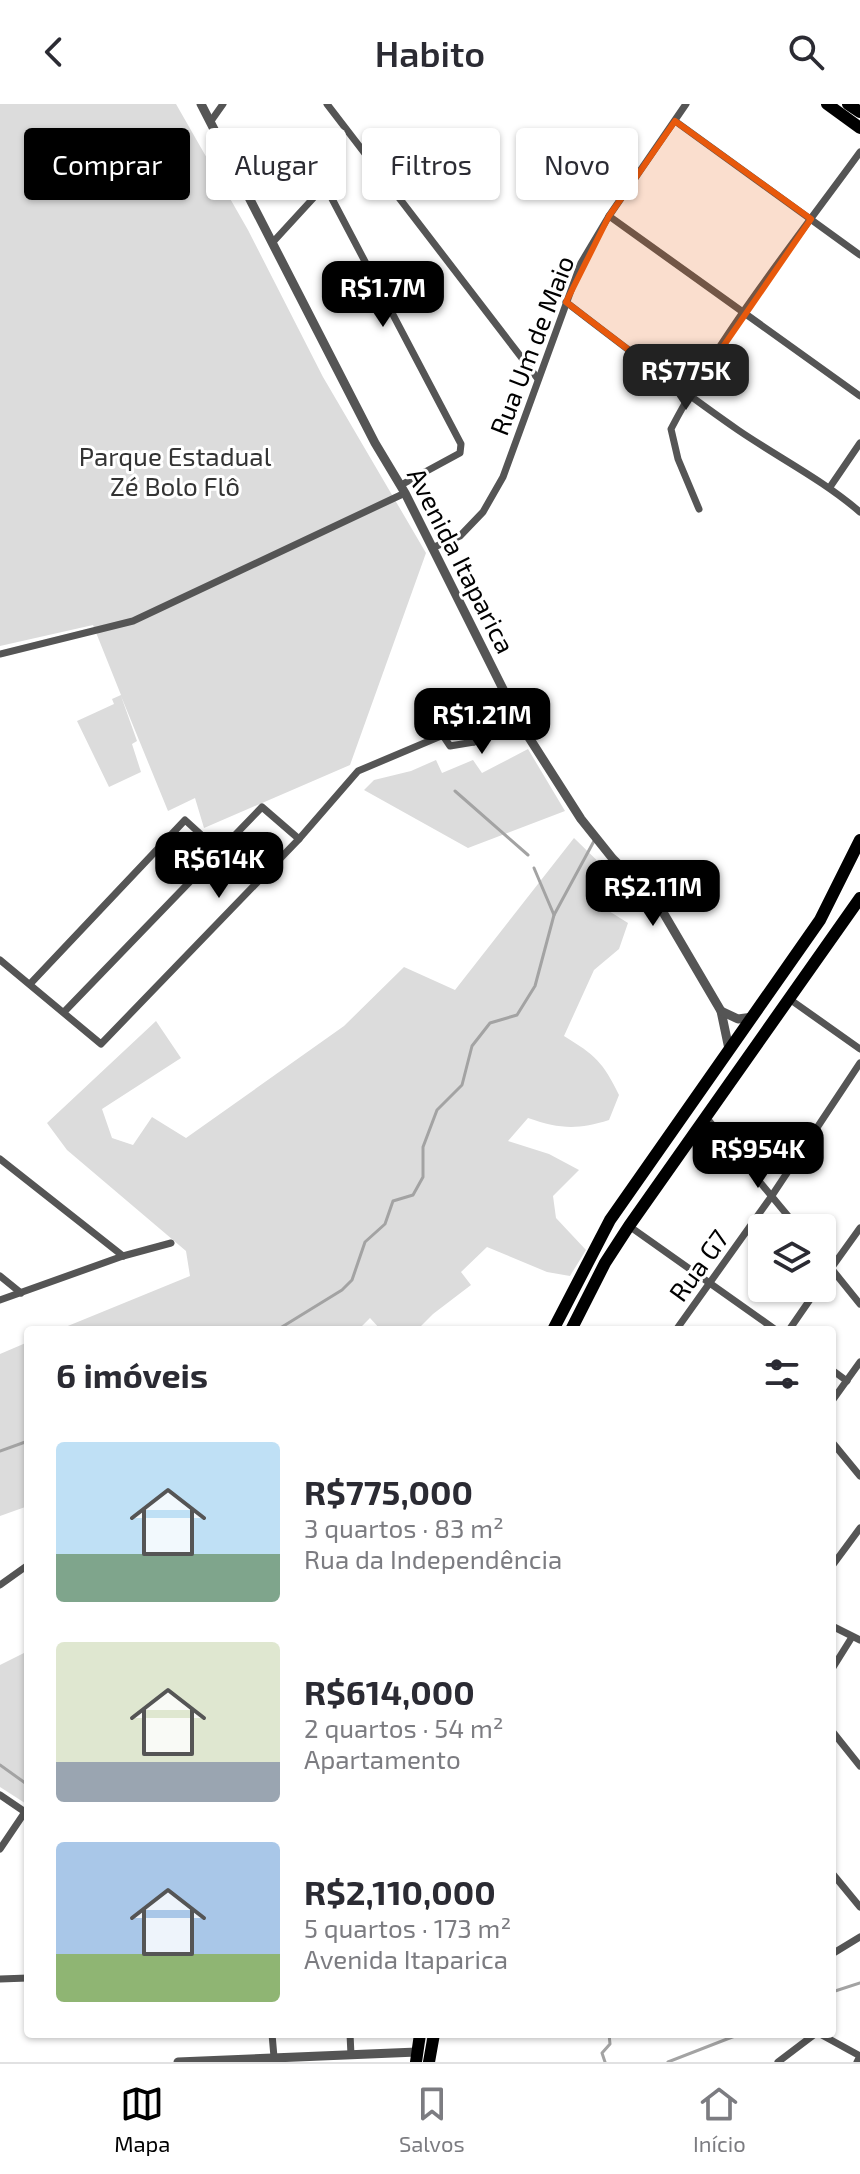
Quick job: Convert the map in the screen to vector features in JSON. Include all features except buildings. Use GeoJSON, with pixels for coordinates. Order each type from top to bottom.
{"type":"FeatureCollection","features":[{"type":"Feature","properties":{"kind":"main road"},"geometry":{"type":"LineString","coordinates":[[827,104],[860,128]]}},
{"type":"Feature","properties":{"kind":"main road"},"geometry":{"type":"LineString","coordinates":[[848,104],[860,112]]}},
{"type":"Feature","properties":{"kind":"main road"},"geometry":{"type":"LineString","coordinates":[[555,1326],[610,1220],[820,920],[859,846]]}},
{"type":"Feature","properties":{"kind":"main road"},"geometry":{"type":"LineString","coordinates":[[573,1326],[605,1263],[629,1226],[860,898]]}},
{"type":"Feature","properties":{"kind":"main road"},"geometry":{"type":"LineString","coordinates":[[429,2062],[433,2038]]}},
{"type":"Feature","properties":{"kind":"street","name":"Avenida Itaparica"},"geometry":{"type":"LineString","coordinates":[[201,104],[375,443],[403,489],[521,725],[581,819],[613,859],[657,902],[721,1011],[730,1050]]}},
{"type":"Feature","properties":{"kind":"street"},"geometry":{"type":"LineString","coordinates":[[211,121],[223,104]]}},
{"type":"Feature","properties":{"kind":"street"},"geometry":{"type":"LineString","coordinates":[[327,104],[538,379]]}},
{"type":"Feature","properties":{"kind":"street","name":"Rua Um de Maio"},"geometry":{"type":"LineString","coordinates":[[432,548],[460,536],[483,512],[503,477],[581,263],[609,216],[686,104]]}},
{"type":"Feature","properties":{"kind":"street"},"geometry":{"type":"LineString","coordinates":[[675,121],[860,255]]}},
{"type":"Feature","properties":{"kind":"street"},"geometry":{"type":"LineString","coordinates":[[699,509],[678,459],[671,429],[689,396],[744,314],[860,152]]}},
{"type":"Feature","properties":{"kind":"street"},"geometry":{"type":"LineString","coordinates":[[0,654],[133,621],[403,489],[460,453],[461,444],[330,195],[318,193],[273,242]]}},
{"type":"Feature","properties":{"kind":"street"},"geometry":{"type":"LineString","coordinates":[[609,216],[860,396]]}},
{"type":"Feature","properties":{"kind":"street"},"geometry":{"type":"LineString","coordinates":[[566,302],[689,396],[830,487],[860,512]]}},
{"type":"Feature","properties":{"kind":"street"},"geometry":{"type":"LineString","coordinates":[[830,487],[860,443]]}},
{"type":"Feature","properties":{"kind":"street"},"geometry":{"type":"LineString","coordinates":[[0,960],[101,1044],[299,839],[358,771],[512,706]]}},
{"type":"Feature","properties":{"kind":"street"},"geometry":{"type":"LineString","coordinates":[[467,723],[474,742]]}},
{"type":"Feature","properties":{"kind":"street"},"geometry":{"type":"LineString","coordinates":[[442,734],[450,746],[474,742],[521,725]]}},
{"type":"Feature","properties":{"kind":"street"},"geometry":{"type":"LineString","coordinates":[[64,1012],[262,807],[299,839]]}},
{"type":"Feature","properties":{"kind":"street"},"geometry":{"type":"LineString","coordinates":[[30,984],[185,820],[218,850]]}},
{"type":"Feature","properties":{"kind":"street"},"geometry":{"type":"LineString","coordinates":[[788,998],[860,1049]]}},
{"type":"Feature","properties":{"kind":"street"},"geometry":{"type":"LineString","coordinates":[[721,1011],[738,1019],[753,1017]]}},
{"type":"Feature","properties":{"kind":"street","name":"Rua G7"},"geometry":{"type":"LineString","coordinates":[[679,1326],[771,1197],[860,1063]]}},
{"type":"Feature","properties":{"kind":"street"},"geometry":{"type":"LineString","coordinates":[[705,1116],[786,1214]]}},
{"type":"Feature","properties":{"kind":"street"},"geometry":{"type":"LineString","coordinates":[[0,1159],[123,1256]]}},
{"type":"Feature","properties":{"kind":"street"},"geometry":{"type":"LineString","coordinates":[[629,1226],[770,1326]]}},
{"type":"Feature","properties":{"kind":"street"},"geometry":{"type":"LineString","coordinates":[[836,1261],[860,1228]]}},
{"type":"Feature","properties":{"kind":"street"},"geometry":{"type":"LineString","coordinates":[[0,1300],[123,1256],[171,1243]]}},
{"type":"Feature","properties":{"kind":"street"},"geometry":{"type":"LineString","coordinates":[[836,1274],[860,1304]]}},
{"type":"Feature","properties":{"kind":"street"},"geometry":{"type":"LineString","coordinates":[[0,1276],[21,1293]]}},
{"type":"Feature","properties":{"kind":"street"},"geometry":{"type":"LineString","coordinates":[[792,1326],[808,1302]]}},
{"type":"Feature","properties":{"kind":"street"},"geometry":{"type":"LineString","coordinates":[[836,1396],[860,1362]]}},
{"type":"Feature","properties":{"kind":"street"},"geometry":{"type":"LineString","coordinates":[[836,1373],[847,1381]]}},
{"type":"Feature","properties":{"kind":"street"},"geometry":{"type":"LineString","coordinates":[[836,1447],[860,1476]]}},
{"type":"Feature","properties":{"kind":"street"},"geometry":{"type":"LineString","coordinates":[[836,1561],[860,1528]]}},
{"type":"Feature","properties":{"kind":"street"},"geometry":{"type":"LineString","coordinates":[[0,1585],[24,1568]]}},
{"type":"Feature","properties":{"kind":"street"},"geometry":{"type":"LineString","coordinates":[[836,1628],[856,1638],[836,1664]]}},
{"type":"Feature","properties":{"kind":"street"},"geometry":{"type":"LineString","coordinates":[[836,1736],[860,1766]]}},
{"type":"Feature","properties":{"kind":"street"},"geometry":{"type":"LineString","coordinates":[[0,1795],[24,1811]]}},
{"type":"Feature","properties":{"kind":"street"},"geometry":{"type":"LineString","coordinates":[[0,1849],[24,1817]]}},
{"type":"Feature","properties":{"kind":"street"},"geometry":{"type":"LineString","coordinates":[[836,1878],[860,1907]]}},
{"type":"Feature","properties":{"kind":"street"},"geometry":{"type":"LineString","coordinates":[[836,1952],[860,1937]]}},
{"type":"Feature","properties":{"kind":"street"},"geometry":{"type":"LineString","coordinates":[[0,1979],[24,1976]]}},
{"type":"Feature","properties":{"kind":"street"},"geometry":{"type":"LineString","coordinates":[[272,2038],[274,2057]]}},
{"type":"Feature","properties":{"kind":"street"},"geometry":{"type":"LineString","coordinates":[[350,2038],[351,2055]]}},
{"type":"Feature","properties":{"kind":"street"},"geometry":{"type":"LineString","coordinates":[[778,2062],[811,2038]]}},
{"type":"Feature","properties":{"kind":"street"},"geometry":{"type":"LineString","coordinates":[[825,2038],[860,2056],[857,2062]]}},
{"type":"Feature","properties":{"kind":"street"},"geometry":{"type":"LineString","coordinates":[[178,2062],[351,2055],[416,2057]]}},
{"type":"Feature","properties":{"kind":"highlighted area"},"geometry":{"type":"Polygon","coordinates":[[[675,121],[811,219],[689,396],[566,302],[609,216],[675,121]]]}},
{"type":"Feature","properties":{"kind":"green space","name":"Parque Estadual Zé Bolo Flô"},"geometry":{"type":"Polygon","coordinates":[[[0,104],[176,104],[190,128],[24,128],[24,200],[190,200],[190,128],[206,156],[206,200],[231,200],[323,377],[426,553],[350,765],[204,828],[195,798],[168,811],[121,696],[137,741],[132,744],[141,772],[109,787],[77,721],[114,704],[112,699],[121,695],[93,625],[0,646],[0,104]]]}},
{"type":"Feature","properties":{"kind":"green space"},"geometry":{"type":"Polygon","coordinates":[[[528,749],[565,811],[468,848],[364,790],[374,780],[411,771],[436,760],[442,773],[473,760],[482,773],[528,749]]]}},
{"type":"Feature","properties":{"kind":"green space"},"geometry":{"type":"Polygon","coordinates":[[[574,838],[616,879],[600,894],[596,903],[628,923],[619,949],[594,970],[564,1036],[597,1060],[619,1095],[609,1120],[568,1127],[528,1118],[508,1141],[549,1154],[579,1170],[553,1196],[556,1218],[586,1250],[570,1276],[547,1272],[487,1247],[461,1272],[471,1285],[421,1326],[377,1326],[370,1318],[362,1326],[68,1326],[190,1276],[186,1251],[67,1150],[47,1123],[156,1021],[181,1058],[102,1109],[112,1138],[133,1145],[152,1117],[186,1138],[344,1026],[404,967],[455,990],[574,838]]]}},
{"type":"Feature","properties":{"kind":"green space"},"geometry":{"type":"Polygon","coordinates":[[[24,1344],[24,1507],[0,1516],[0,1354],[24,1344]]]}},
{"type":"Feature","properties":{"kind":"green space"},"geometry":{"type":"Polygon","coordinates":[[[24,1653],[24,1802],[0,1787],[0,1665],[24,1653]]]}},
{"type":"Feature","properties":{"kind":"waterway"},"geometry":{"type":"LineString","coordinates":[[455,791],[528,855]]}},
{"type":"Feature","properties":{"kind":"waterway"},"geometry":{"type":"LineString","coordinates":[[284,1326],[342,1290],[352,1280],[365,1242],[385,1224],[393,1201],[413,1195],[423,1177],[423,1147],[437,1110],[462,1085],[472,1046],[490,1023],[517,1015],[535,986],[554,915],[594,841]]}},
{"type":"Feature","properties":{"kind":"waterway"},"geometry":{"type":"LineString","coordinates":[[534,868],[554,915]]}},
{"type":"Feature","properties":{"kind":"waterway"},"geometry":{"type":"LineString","coordinates":[[0,1451],[24,1442]]}},
{"type":"Feature","properties":{"kind":"waterway"},"geometry":{"type":"LineString","coordinates":[[0,1765],[24,1782]]}},
{"type":"Feature","properties":{"kind":"waterway"},"geometry":{"type":"LineString","coordinates":[[836,1991],[860,1983]]}},
{"type":"Feature","properties":{"kind":"waterway"},"geometry":{"type":"LineString","coordinates":[[605,2062],[602,2053],[610,2044],[609,2038]]}},
{"type":"Feature","properties":{"kind":"waterway"},"geometry":{"type":"LineString","coordinates":[[668,2062],[730,2038]]}}]}
